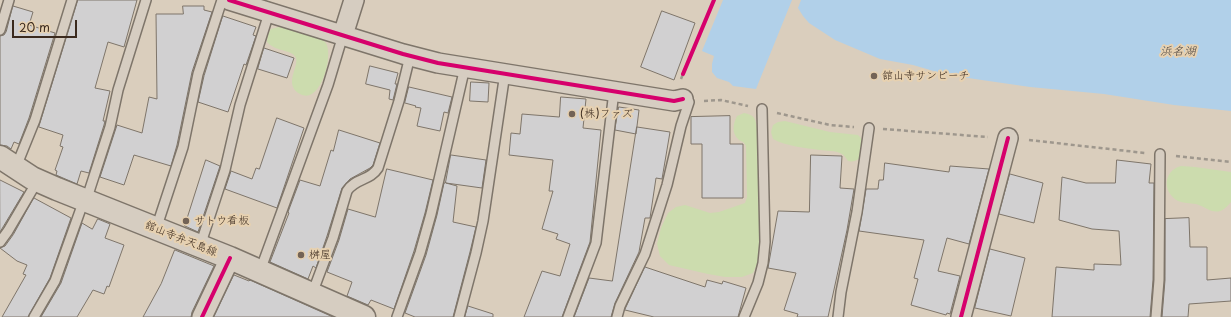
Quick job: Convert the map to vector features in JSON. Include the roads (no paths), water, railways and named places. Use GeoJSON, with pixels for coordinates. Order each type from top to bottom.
{"type":"FeatureCollection","features":[{"type":"Feature","properties":{"kind":"main road","name":"舘山寺弁天島線"},"geometry":{"type":"LineString","coordinates":[[8,163],[38,180],[230,258],[359,316]]}},
{"type":"Feature","properties":{"kind":"street"},"geometry":{"type":"LineString","coordinates":[[229,0],[410,56],[438,63],[674,101],[686,100]]}},
{"type":"Feature","properties":{"kind":"street"},"geometry":{"type":"LineString","coordinates":[[343,35],[354,0]]}},
{"type":"Feature","properties":{"kind":"street"},"geometry":{"type":"LineString","coordinates":[[961,317],[1008,138]]}},
{"type":"Feature","properties":{"kind":"street"},"geometry":{"type":"LineString","coordinates":[[202,317],[230,258]]}},
{"type":"Feature","properties":{"kind":"lane"},"geometry":{"type":"LineString","coordinates":[[0,30],[9,0]]}},
{"type":"Feature","properties":{"kind":"lane"},"geometry":{"type":"LineString","coordinates":[[8,163],[35,120],[72,0]]}},
{"type":"Feature","properties":{"kind":"lane"},"geometry":{"type":"LineString","coordinates":[[34,317],[55,280],[85,200],[110,127],[118,90],[146,0]]}},
{"type":"Feature","properties":{"kind":"lane"},"geometry":{"type":"LineString","coordinates":[[156,229],[183,147],[198,74],[222,0]]}},
{"type":"Feature","properties":{"kind":"lane"},"geometry":{"type":"LineString","coordinates":[[200,246],[225,170],[240,105],[269,13]]}},
{"type":"Feature","properties":{"kind":"lane"},"geometry":{"type":"LineString","coordinates":[[260,271],[328,85],[343,35]]}},
{"type":"Feature","properties":{"kind":"lane"},"geometry":{"type":"LineString","coordinates":[[312,294],[333,238],[348,191],[356,182],[370,177],[378,168],[399,101],[410,56]]}},
{"type":"Feature","properties":{"kind":"lane"},"geometry":{"type":"LineString","coordinates":[[397,317],[422,246],[431,214],[465,67]]}},
{"type":"Feature","properties":{"kind":"lane"},"geometry":{"type":"LineString","coordinates":[[459,317],[483,221],[505,73]]}},
{"type":"Feature","properties":{"kind":"lane"},"geometry":{"type":"LineString","coordinates":[[568,317],[596,243],[614,91]]}},
{"type":"Feature","properties":{"kind":"lane"},"geometry":{"type":"LineString","coordinates":[[617,317],[620,306],[645,254],[667,185],[686,100]]}},
{"type":"Feature","properties":{"kind":"lane"},"geometry":{"type":"LineString","coordinates":[[744,317],[758,283],[763,263],[765,242],[762,109]]}},
{"type":"Feature","properties":{"kind":"lane"},"geometry":{"type":"LineString","coordinates":[[838,317],[841,292],[857,212],[869,128]]}},
{"type":"Feature","properties":{"kind":"lane"},"geometry":{"type":"LineString","coordinates":[[1156,317],[1159,280],[1160,154]]}},
{"type":"Feature","properties":{"kind":"lane"},"geometry":{"type":"LineString","coordinates":[[0,242],[38,180]]}},
{"type":"Feature","properties":{"kind":"water"},"geometry":{"type":"Polygon","coordinates":[[[723,0],[792,0],[756,89],[733,86],[729,82],[717,78],[712,72],[714,56],[702,51],[723,0]]]}},
{"type":"Feature","properties":{"kind":"water","name":"浜名湖"},"geometry":{"type":"Polygon","coordinates":[[[801,0],[1231,0],[1231,111],[975,79],[944,74],[913,65],[880,59],[835,40],[809,23],[798,8],[801,0]]]}},
{"type":"Feature","properties":{"kind":"place","name":"舘山寺サンビーチ"},"geometry":{"type":"Point","coordinates":[874,76]}},
{"type":"Feature","properties":{"kind":"place","name":"(株)ファズ"},"geometry":{"type":"Point","coordinates":[572,114]}},
{"type":"Feature","properties":{"kind":"place","name":"サトウ看板"},"geometry":{"type":"Point","coordinates":[186,221]}},
{"type":"Feature","properties":{"kind":"place","name":"桝屋"},"geometry":{"type":"Point","coordinates":[301,255]}}]}
